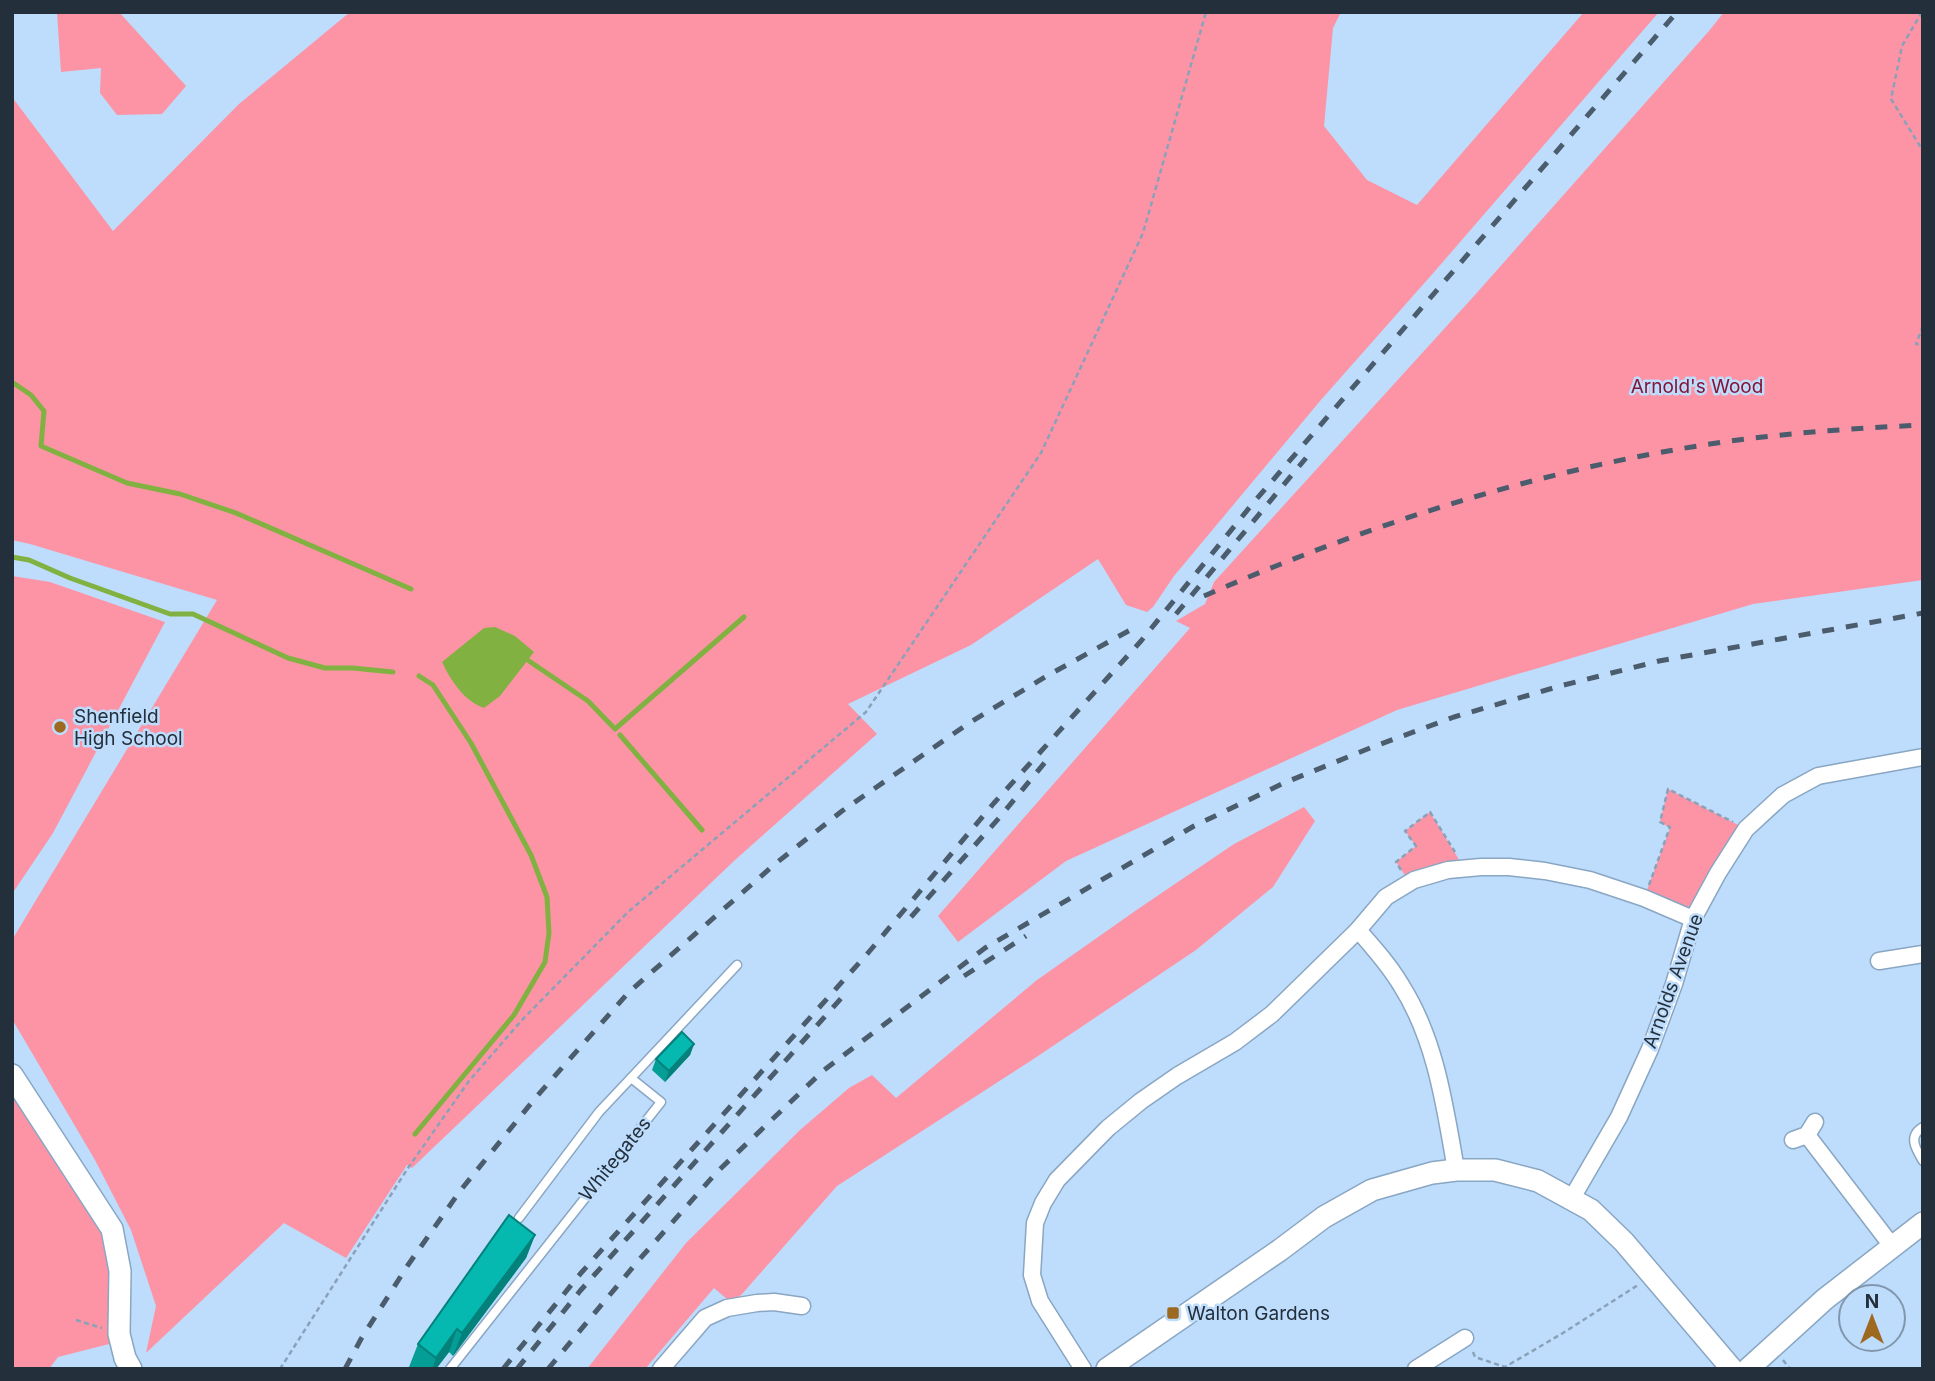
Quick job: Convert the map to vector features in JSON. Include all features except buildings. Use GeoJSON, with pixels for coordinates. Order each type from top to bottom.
{"type":"FeatureCollection","features":[{"type":"Feature","properties":{"kind":"street","name":"Arnolds Avenue"},"geometry":{"type":"LineString","coordinates":[[1572,1198],[1619,1117],[1650,1049],[1674,984],[1693,919],[1746,829],[1783,795],[1818,776],[1923,757]]}},
{"type":"Feature","properties":{"kind":"street"},"geometry":{"type":"LineString","coordinates":[[1083,1369],[1041,1301],[1032,1275],[1035,1223],[1050,1191],[1108,1128],[1141,1101],[1236,1042],[1272,1014],[1358,930],[1386,897],[1410,883],[1448,870],[1509,867],[1590,880],[1644,898],[1693,919]]}},
{"type":"Feature","properties":{"kind":"street"},"geometry":{"type":"LineString","coordinates":[[1358,930],[1382,957],[1403,987],[1424,1030],[1436,1065],[1456,1170]]}},
{"type":"Feature","properties":{"kind":"street"},"geometry":{"type":"LineString","coordinates":[[1879,961],[1923,954]]}},
{"type":"Feature","properties":{"kind":"street"},"geometry":{"type":"LineString","coordinates":[[12,1075],[112,1229],[120,1271],[118,1334],[131,1369]]}},
{"type":"Feature","properties":{"kind":"street"},"geometry":{"type":"LineString","coordinates":[[1805,1132],[1892,1246]]}},
{"type":"Feature","properties":{"kind":"street"},"geometry":{"type":"LineString","coordinates":[[1107,1369],[1324,1217],[1372,1190],[1432,1173],[1456,1170],[1495,1170],[1538,1181],[1591,1210],[1624,1242],[1731,1369]]}},
{"type":"Feature","properties":{"kind":"street"},"geometry":{"type":"LineString","coordinates":[[1748,1369],[1825,1299],[1923,1223]]}},
{"type":"Feature","properties":{"kind":"street"},"geometry":{"type":"LineString","coordinates":[[661,1369],[705,1318],[727,1308],[775,1302],[802,1306]]}},
{"type":"Feature","properties":{"kind":"street"},"geometry":{"type":"LineString","coordinates":[[1416,1369],[1465,1338]]}},
{"type":"Feature","properties":{"kind":"lane"},"geometry":{"type":"LineString","coordinates":[[519,1218],[599,1111],[737,965]]}},
{"type":"Feature","properties":{"kind":"lane","name":"Whitegates"},"geometry":{"type":"LineString","coordinates":[[450,1369],[661,1102],[631,1078]]}},
{"type":"Feature","properties":{"kind":"lane"},"geometry":{"type":"LineString","coordinates":[[1923,1127],[1916,1131],[1913,1140],[1923,1161]]}},
{"type":"Feature","properties":{"kind":"path"},"geometry":{"type":"LineString","coordinates":[[280,1369],[408,1168],[469,1081],[522,1020],[628,912],[866,712],[1041,453],[1143,233],[1206,12]]}},
{"type":"Feature","properties":{"kind":"path"},"geometry":{"type":"LineString","coordinates":[[1922,12],[1902,46],[1891,99],[1923,151]]}},
{"type":"Feature","properties":{"kind":"path"},"geometry":{"type":"LineString","coordinates":[[1923,326],[1916,344],[1923,345]]}},
{"type":"Feature","properties":{"kind":"path"},"geometry":{"type":"LineString","coordinates":[[1644,898],[1670,827],[1661,822],[1668,789],[1746,829]]}},
{"type":"Feature","properties":{"kind":"path"},"geometry":{"type":"LineString","coordinates":[[1410,883],[1396,862],[1416,846],[1405,831],[1430,812],[1458,858],[1460,869]]}},
{"type":"Feature","properties":{"kind":"path"},"geometry":{"type":"LineString","coordinates":[[1465,1338],[1475,1357],[1505,1367],[1652,1276]]}},
{"type":"Feature","properties":{"kind":"path"},"geometry":{"type":"LineString","coordinates":[[76,1320],[118,1334]]}},
{"type":"Feature","properties":{"kind":"green space"},"geometry":{"type":"Polygon","coordinates":[[[57,12],[119,12],[186,86],[162,114],[117,115],[100,93],[101,68],[61,72],[57,12]]]}},
{"type":"Feature","properties":{"kind":"green space"},"geometry":{"type":"Polygon","coordinates":[[[350,12],[1341,12],[1333,28],[1324,126],[1367,180],[1417,205],[1584,12],[1659,12],[1320,401],[1174,576],[1153,607],[1147,612],[1126,605],[1098,559],[971,645],[848,704],[877,734],[735,860],[412,1168],[407,1165],[346,1258],[284,1223],[146,1353],[156,1306],[131,1230],[95,1160],[12,1019],[12,940],[217,600],[12,540],[12,97],[113,231],[239,104],[350,12]]]}},
{"type":"Feature","properties":{"kind":"green space","name":"Arnold's Wood"},"geometry":{"type":"Polygon","coordinates":[[[1724,12],[1923,12],[1923,580],[1753,604],[1397,710],[1066,861],[958,942],[938,916],[1190,628],[1176,621],[1205,604],[1214,582],[1474,296],[1724,12]]]}},
{"type":"Feature","properties":{"kind":"green space","name":"Shenfield High School"},"geometry":{"type":"Polygon","coordinates":[[[12,576],[50,582],[165,622],[53,833],[12,894],[12,576]]]}},
{"type":"Feature","properties":{"kind":"green space"},"geometry":{"type":"Polygon","coordinates":[[[1668,789],[1746,829],[1693,919],[1644,898],[1670,828],[1660,822],[1668,789]]]}},
{"type":"Feature","properties":{"kind":"green space"},"geometry":{"type":"Polygon","coordinates":[[[1304,807],[1315,821],[1273,887],[1196,950],[837,1186],[742,1294],[734,1301],[727,1299],[714,1288],[645,1369],[587,1369],[686,1243],[800,1130],[849,1088],[872,1075],[896,1098],[1037,980],[1234,844],[1304,807]]]}},
{"type":"Feature","properties":{"kind":"green space"},"geometry":{"type":"Polygon","coordinates":[[[1430,812],[1458,858],[1460,869],[1410,883],[1396,862],[1416,846],[1405,831],[1430,812]]]}},
{"type":"Feature","properties":{"kind":"green space"},"geometry":{"type":"Polygon","coordinates":[[[12,1075],[103,1212],[121,1341],[58,1357],[49,1369],[12,1369],[12,1075]]]}},
{"type":"Feature","properties":{"kind":"shaded area"},"geometry":{"type":"Polygon","coordinates":[[[495,627],[515,636],[534,652],[500,696],[484,708],[470,701],[459,690],[442,662],[484,628],[495,627]]]}},
{"type":"Feature","properties":{"kind":"waterway"},"geometry":{"type":"LineString","coordinates":[[12,382],[31,395],[44,411],[41,446],[127,483],[180,494],[236,513],[411,589]]}},
{"type":"Feature","properties":{"kind":"waterway"},"geometry":{"type":"LineString","coordinates":[[12,557],[29,560],[70,578],[170,614],[193,614],[288,658],[325,668],[393,672]]}},
{"type":"Feature","properties":{"kind":"waterway"},"geometry":{"type":"LineString","coordinates":[[529,661],[588,701],[615,729],[744,617]]}},
{"type":"Feature","properties":{"kind":"waterway"},"geometry":{"type":"LineString","coordinates":[[415,1134],[514,1015],[545,962],[549,933],[547,897],[531,855],[471,743],[433,685],[419,676]]}},
{"type":"Feature","properties":{"kind":"waterway"},"geometry":{"type":"LineString","coordinates":[[620,735],[702,830]]}},
{"type":"Feature","properties":{"kind":"railway"},"geometry":{"type":"LineString","coordinates":[[503,1369],[581,1273],[868,953],[994,803],[1141,641],[1254,502],[1677,12]]}},
{"type":"Feature","properties":{"kind":"railway"},"geometry":{"type":"LineString","coordinates":[[1204,596],[1268,569],[1399,521],[1533,481],[1600,465],[1761,437],[1923,425]]}},
{"type":"Feature","properties":{"kind":"railway"},"geometry":{"type":"LineString","coordinates":[[1176,614],[1306,458]]}},
{"type":"Feature","properties":{"kind":"railway"},"geometry":{"type":"LineString","coordinates":[[548,1369],[717,1172],[824,1070],[985,948],[1194,826],[1284,783],[1370,748],[1454,717],[1560,686],[1659,661],[1923,613]]}},
{"type":"Feature","properties":{"kind":"railway"},"geometry":{"type":"LineString","coordinates":[[345,1369],[408,1265],[460,1191],[537,1096],[629,992],[775,864],[842,811],[969,723],[1132,629]]}},
{"type":"Feature","properties":{"kind":"railway"},"geometry":{"type":"LineString","coordinates":[[911,917],[1051,755]]}},
{"type":"Feature","properties":{"kind":"railway"},"geometry":{"type":"LineString","coordinates":[[964,976],[1026,936]]}},
{"type":"Feature","properties":{"kind":"railway"},"geometry":{"type":"LineString","coordinates":[[517,1369],[580,1291],[845,994]]}},
{"type":"Feature","properties":{"kind":"place","name":"Shenfield High School"},"geometry":{"type":"Point","coordinates":[60,727]}},
{"type":"Feature","properties":{"kind":"place","name":"Walton Gardens"},"geometry":{"type":"Point","coordinates":[1173,1313]}}]}
